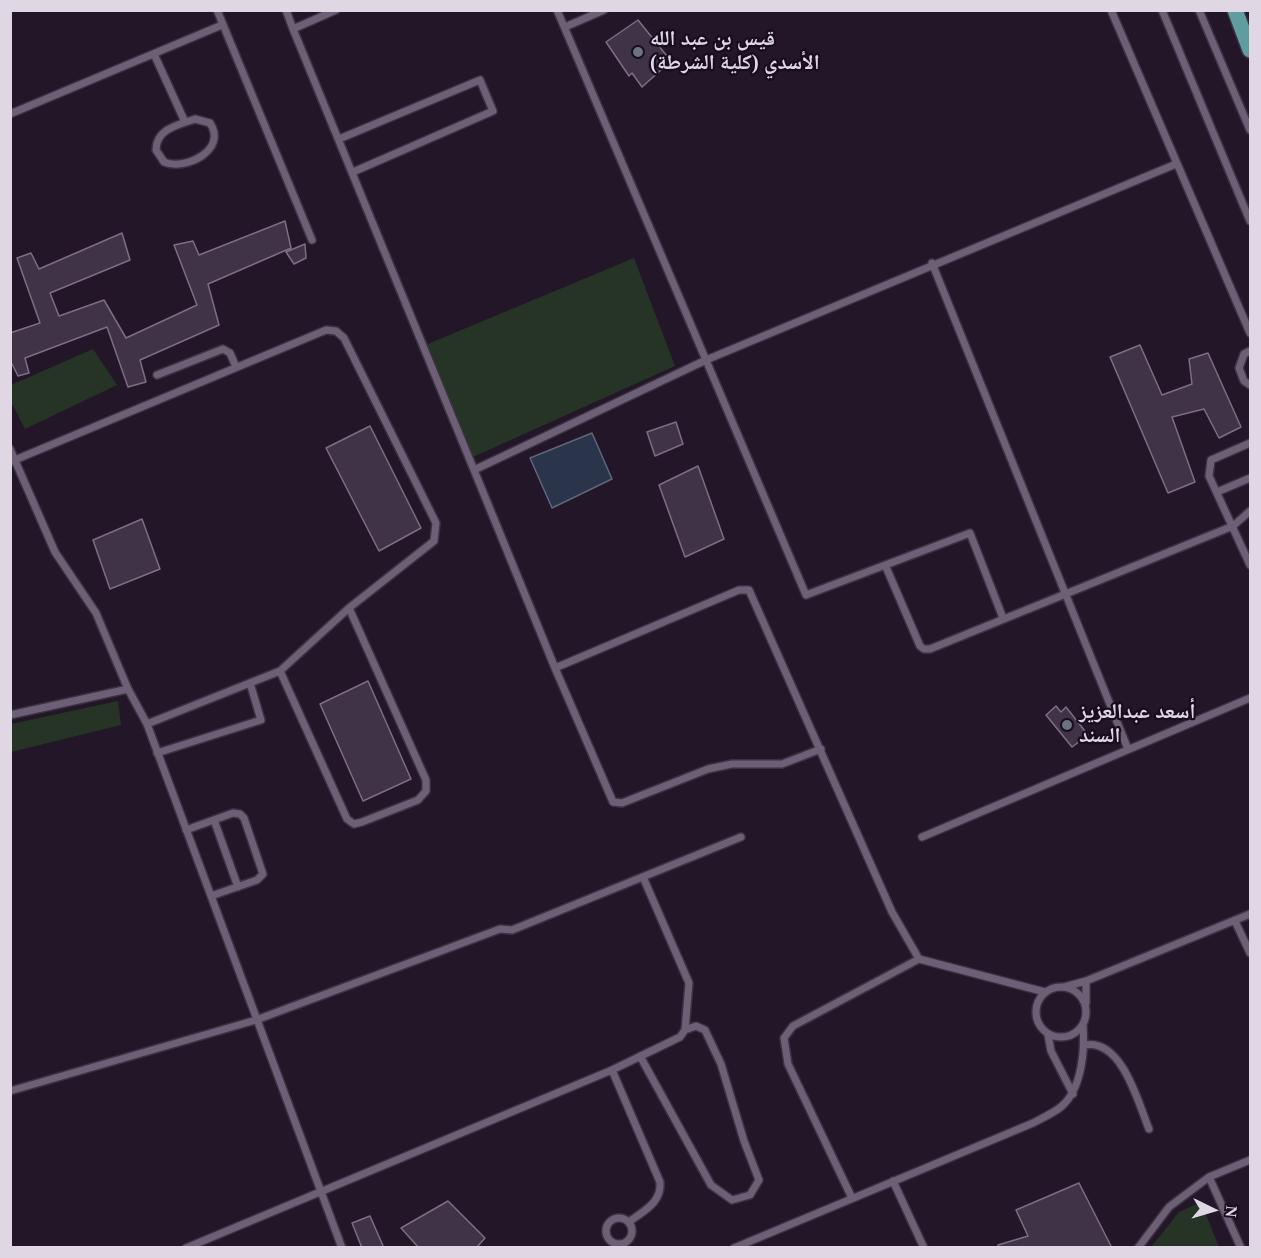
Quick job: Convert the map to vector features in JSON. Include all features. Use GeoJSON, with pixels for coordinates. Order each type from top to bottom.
{"type":"FeatureCollection","features":[{"type":"Feature","properties":{"kind":"main road"},"geometry":{"type":"LineString","coordinates":[[1235,10],[1251,50]]}},
{"type":"Feature","properties":{"kind":"lane"},"geometry":{"type":"LineString","coordinates":[[217,10],[312,240]]}},
{"type":"Feature","properties":{"kind":"lane"},"geometry":{"type":"LineString","coordinates":[[286,10],[555,668],[613,802],[617,803],[708,769],[732,764],[771,766],[821,749]]}},
{"type":"Feature","properties":{"kind":"lane"},"geometry":{"type":"LineString","coordinates":[[294,29],[336,10]]}},
{"type":"Feature","properties":{"kind":"lane"},"geometry":{"type":"LineString","coordinates":[[558,10],[806,595],[886,567],[970,533],[1003,618]]}},
{"type":"Feature","properties":{"kind":"lane"},"geometry":{"type":"LineString","coordinates":[[565,27],[604,10]]}},
{"type":"Feature","properties":{"kind":"lane"},"geometry":{"type":"LineString","coordinates":[[1111,10],[1251,333]]}},
{"type":"Feature","properties":{"kind":"lane"},"geometry":{"type":"LineString","coordinates":[[1161,10],[1251,221]]}},
{"type":"Feature","properties":{"kind":"lane"},"geometry":{"type":"LineString","coordinates":[[1199,10],[1250,127]]}},
{"type":"Feature","properties":{"kind":"lane"},"geometry":{"type":"LineString","coordinates":[[10,114],[222,25]]}},
{"type":"Feature","properties":{"kind":"lane"},"geometry":{"type":"LineString","coordinates":[[154,54],[185,122]]}},
{"type":"Feature","properties":{"kind":"lane"},"geometry":{"type":"LineString","coordinates":[[339,139],[480,80],[493,111],[352,172]]}},
{"type":"Feature","properties":{"kind":"lane"},"geometry":{"type":"LineString","coordinates":[[195,119],[210,123],[216,138],[214,145],[209,152],[177,165],[164,162],[156,150],[159,136],[185,122],[195,119]]}},
{"type":"Feature","properties":{"kind":"lane"},"geometry":{"type":"LineString","coordinates":[[474,470],[706,360],[932,263],[1176,164]]}},
{"type":"Feature","properties":{"kind":"lane"},"geometry":{"type":"LineString","coordinates":[[932,263],[1128,749]]}},
{"type":"Feature","properties":{"kind":"lane"},"geometry":{"type":"LineString","coordinates":[[13,461],[326,330],[336,331],[344,338],[436,523],[434,541],[349,608],[280,671],[147,724]]}},
{"type":"Feature","properties":{"kind":"lane"},"geometry":{"type":"LineString","coordinates":[[157,375],[223,349],[230,353],[236,368]]}},
{"type":"Feature","properties":{"kind":"lane"},"geometry":{"type":"LineString","coordinates":[[1251,351],[1244,354],[1239,368],[1244,381],[1251,386]]}},
{"type":"Feature","properties":{"kind":"lane"},"geometry":{"type":"LineString","coordinates":[[1251,443],[1211,460],[1209,476],[1251,565]]}},
{"type":"Feature","properties":{"kind":"lane"},"geometry":{"type":"LineString","coordinates":[[10,449],[13,461],[55,552],[96,613],[128,688],[147,724],[342,1248]]}},
{"type":"Feature","properties":{"kind":"lane"},"geometry":{"type":"LineString","coordinates":[[1217,492],[1251,478]]}},
{"type":"Feature","properties":{"kind":"lane"},"geometry":{"type":"LineString","coordinates":[[886,567],[924,649],[930,649],[1065,592],[1233,526],[1251,511]]}},
{"type":"Feature","properties":{"kind":"lane"},"geometry":{"type":"LineString","coordinates":[[555,668],[739,590],[748,590],[892,912],[919,959]]}},
{"type":"Feature","properties":{"kind":"lane"},"geometry":{"type":"LineString","coordinates":[[280,671],[347,819],[354,824],[362,822],[418,800],[426,791],[426,780],[349,608]]}},
{"type":"Feature","properties":{"kind":"lane"},"geometry":{"type":"LineString","coordinates":[[157,753],[261,720],[250,683]]}},
{"type":"Feature","properties":{"kind":"lane"},"geometry":{"type":"LineString","coordinates":[[10,715],[128,688]]}},
{"type":"Feature","properties":{"kind":"lane"},"geometry":{"type":"LineString","coordinates":[[922,837],[1251,698]]}},
{"type":"Feature","properties":{"kind":"lane"},"geometry":{"type":"LineString","coordinates":[[186,830],[236,813],[244,818],[263,874],[260,879],[211,896]]}},
{"type":"Feature","properties":{"kind":"lane"},"geometry":{"type":"LineString","coordinates":[[214,820],[238,887]]}},
{"type":"Feature","properties":{"kind":"lane"},"geometry":{"type":"LineString","coordinates":[[10,1091],[256,1020],[500,929],[512,930],[741,837]]}},
{"type":"Feature","properties":{"kind":"lane"},"geometry":{"type":"LineString","coordinates":[[186,1248],[205,1244],[612,1070],[680,1037],[685,1030],[689,983],[643,877]]}},
{"type":"Feature","properties":{"kind":"lane"},"geometry":{"type":"LineString","coordinates":[[852,1198],[788,1064],[784,1038],[793,1026],[919,959],[1045,992],[1086,981],[1251,914]]}},
{"type":"Feature","properties":{"kind":"lane"},"geometry":{"type":"LineString","coordinates":[[1235,921],[1251,953]]}},
{"type":"Feature","properties":{"kind":"lane"},"geometry":{"type":"LineString","coordinates":[[734,1248],[1033,1123],[1062,1107],[1072,1094],[1085,1045],[1083,1025],[1086,981]]}},
{"type":"Feature","properties":{"kind":"lane"},"geometry":{"type":"LineString","coordinates":[[1064,987],[1074,990],[1086,1006]]}},
{"type":"Feature","properties":{"kind":"lane"},"geometry":{"type":"LineString","coordinates":[[1045,992],[1035,1009],[1036,1019],[1048,1035],[1051,1051],[1072,1094]]}},
{"type":"Feature","properties":{"kind":"lane"},"geometry":{"type":"LineString","coordinates":[[1048,1035],[1067,1037],[1083,1025]]}},
{"type":"Feature","properties":{"kind":"lane"},"geometry":{"type":"LineString","coordinates":[[640,1056],[711,1185],[732,1200],[750,1195],[759,1180],[744,1141],[721,1064],[705,1030],[696,1026],[685,1030]]}},
{"type":"Feature","properties":{"kind":"lane"},"geometry":{"type":"LineString","coordinates":[[1085,1045],[1096,1043],[1109,1050],[1126,1071],[1149,1129]]}},
{"type":"Feature","properties":{"kind":"lane"},"geometry":{"type":"LineString","coordinates":[[612,1070],[660,1182],[660,1193],[655,1202],[629,1222]]}},
{"type":"Feature","properties":{"kind":"lane"},"geometry":{"type":"LineString","coordinates":[[1138,1248],[1169,1207],[1209,1177],[1251,1160]]}},
{"type":"Feature","properties":{"kind":"lane"},"geometry":{"type":"LineString","coordinates":[[1209,1177],[1241,1248]]}},
{"type":"Feature","properties":{"kind":"lane"},"geometry":{"type":"LineString","coordinates":[[893,1181],[924,1248]]}},
{"type":"Feature","properties":{"kind":"green space"},"geometry":{"type":"Polygon","coordinates":[[[634,258],[675,366],[473,457],[423,346],[634,258]]]}},
{"type":"Feature","properties":{"kind":"green space"},"geometry":{"type":"Polygon","coordinates":[[[93,349],[117,385],[25,429],[11,402],[11,385],[93,349]]]}},
{"type":"Feature","properties":{"kind":"green space"},"geometry":{"type":"Polygon","coordinates":[[[118,701],[121,725],[11,752],[11,724],[118,701]]]}},
{"type":"Feature","properties":{"kind":"green space"},"geometry":{"type":"Polygon","coordinates":[[[1201,1202],[1219,1247],[1151,1247],[1179,1212],[1201,1202]]]}},
{"type":"Feature","properties":{"kind":"water"},"geometry":{"type":"Polygon","coordinates":[[[592,433],[612,479],[552,508],[530,458],[592,433]]]}},
{"type":"Feature","properties":{"kind":"building","name":"قيس بن عبد الله الأسدي (كلية الشرطة)"},"geometry":{"type":"Polygon","coordinates":[[[638,20],[671,61],[642,87],[632,73],[629,76],[606,42],[638,20]]]}},
{"type":"Feature","properties":{"kind":"building"},"geometry":{"type":"Polygon","coordinates":[[[285,221],[291,248],[208,284],[219,325],[140,360],[146,382],[128,387],[107,327],[25,358],[29,373],[18,376],[10,360],[10,333],[40,323],[17,258],[31,253],[39,269],[122,233],[130,260],[50,293],[59,316],[104,300],[126,338],[197,305],[174,245],[193,241],[199,255],[285,221]]]}},
{"type":"Feature","properties":{"kind":"building"},"geometry":{"type":"Polygon","coordinates":[[[305,244],[306,258],[294,264],[286,252],[305,244]]]}},
{"type":"Feature","properties":{"kind":"building"},"geometry":{"type":"Polygon","coordinates":[[[1140,345],[1162,395],[1192,384],[1189,359],[1208,353],[1241,427],[1219,438],[1204,409],[1172,417],[1195,482],[1168,493],[1110,357],[1140,345]]]}},
{"type":"Feature","properties":{"kind":"building"},"geometry":{"type":"Polygon","coordinates":[[[676,422],[683,444],[655,456],[647,432],[676,422]]]}},
{"type":"Feature","properties":{"kind":"building"},"geometry":{"type":"Polygon","coordinates":[[[370,426],[421,528],[379,551],[326,448],[370,426]]]}},
{"type":"Feature","properties":{"kind":"building"},"geometry":{"type":"Polygon","coordinates":[[[698,466],[724,539],[685,557],[659,485],[698,466]]]}},
{"type":"Feature","properties":{"kind":"building"},"geometry":{"type":"Polygon","coordinates":[[[142,519],[160,569],[110,589],[93,540],[142,519]]]}},
{"type":"Feature","properties":{"kind":"building"},"geometry":{"type":"Polygon","coordinates":[[[368,681],[411,779],[363,801],[320,704],[368,681]]]}},
{"type":"Feature","properties":{"kind":"building","name":"أسعد عبدالعزيز السند"},"geometry":{"type":"Polygon","coordinates":[[[1056,706],[1061,712],[1066,707],[1088,735],[1072,747],[1046,715],[1056,706]]]}},
{"type":"Feature","properties":{"kind":"building"},"geometry":{"type":"Polygon","coordinates":[[[1079,1183],[1112,1248],[998,1248],[998,1245],[1028,1236],[1016,1210],[1079,1183]]]}},
{"type":"Feature","properties":{"kind":"building"},"geometry":{"type":"Polygon","coordinates":[[[448,1201],[485,1238],[476,1248],[419,1248],[401,1228],[448,1201]]]}},
{"type":"Feature","properties":{"kind":"building"},"geometry":{"type":"Polygon","coordinates":[[[370,1216],[384,1248],[362,1248],[352,1223],[370,1216]]]}},
{"type":"Feature","properties":{"kind":"place","name":"قيس بن عبد الله الأسدي (كلية الشرطة)"},"geometry":{"type":"Point","coordinates":[638,52]}},
{"type":"Feature","properties":{"kind":"place","name":"أسعد عبدالعزيز السند"},"geometry":{"type":"Point","coordinates":[1067,725]}}]}
